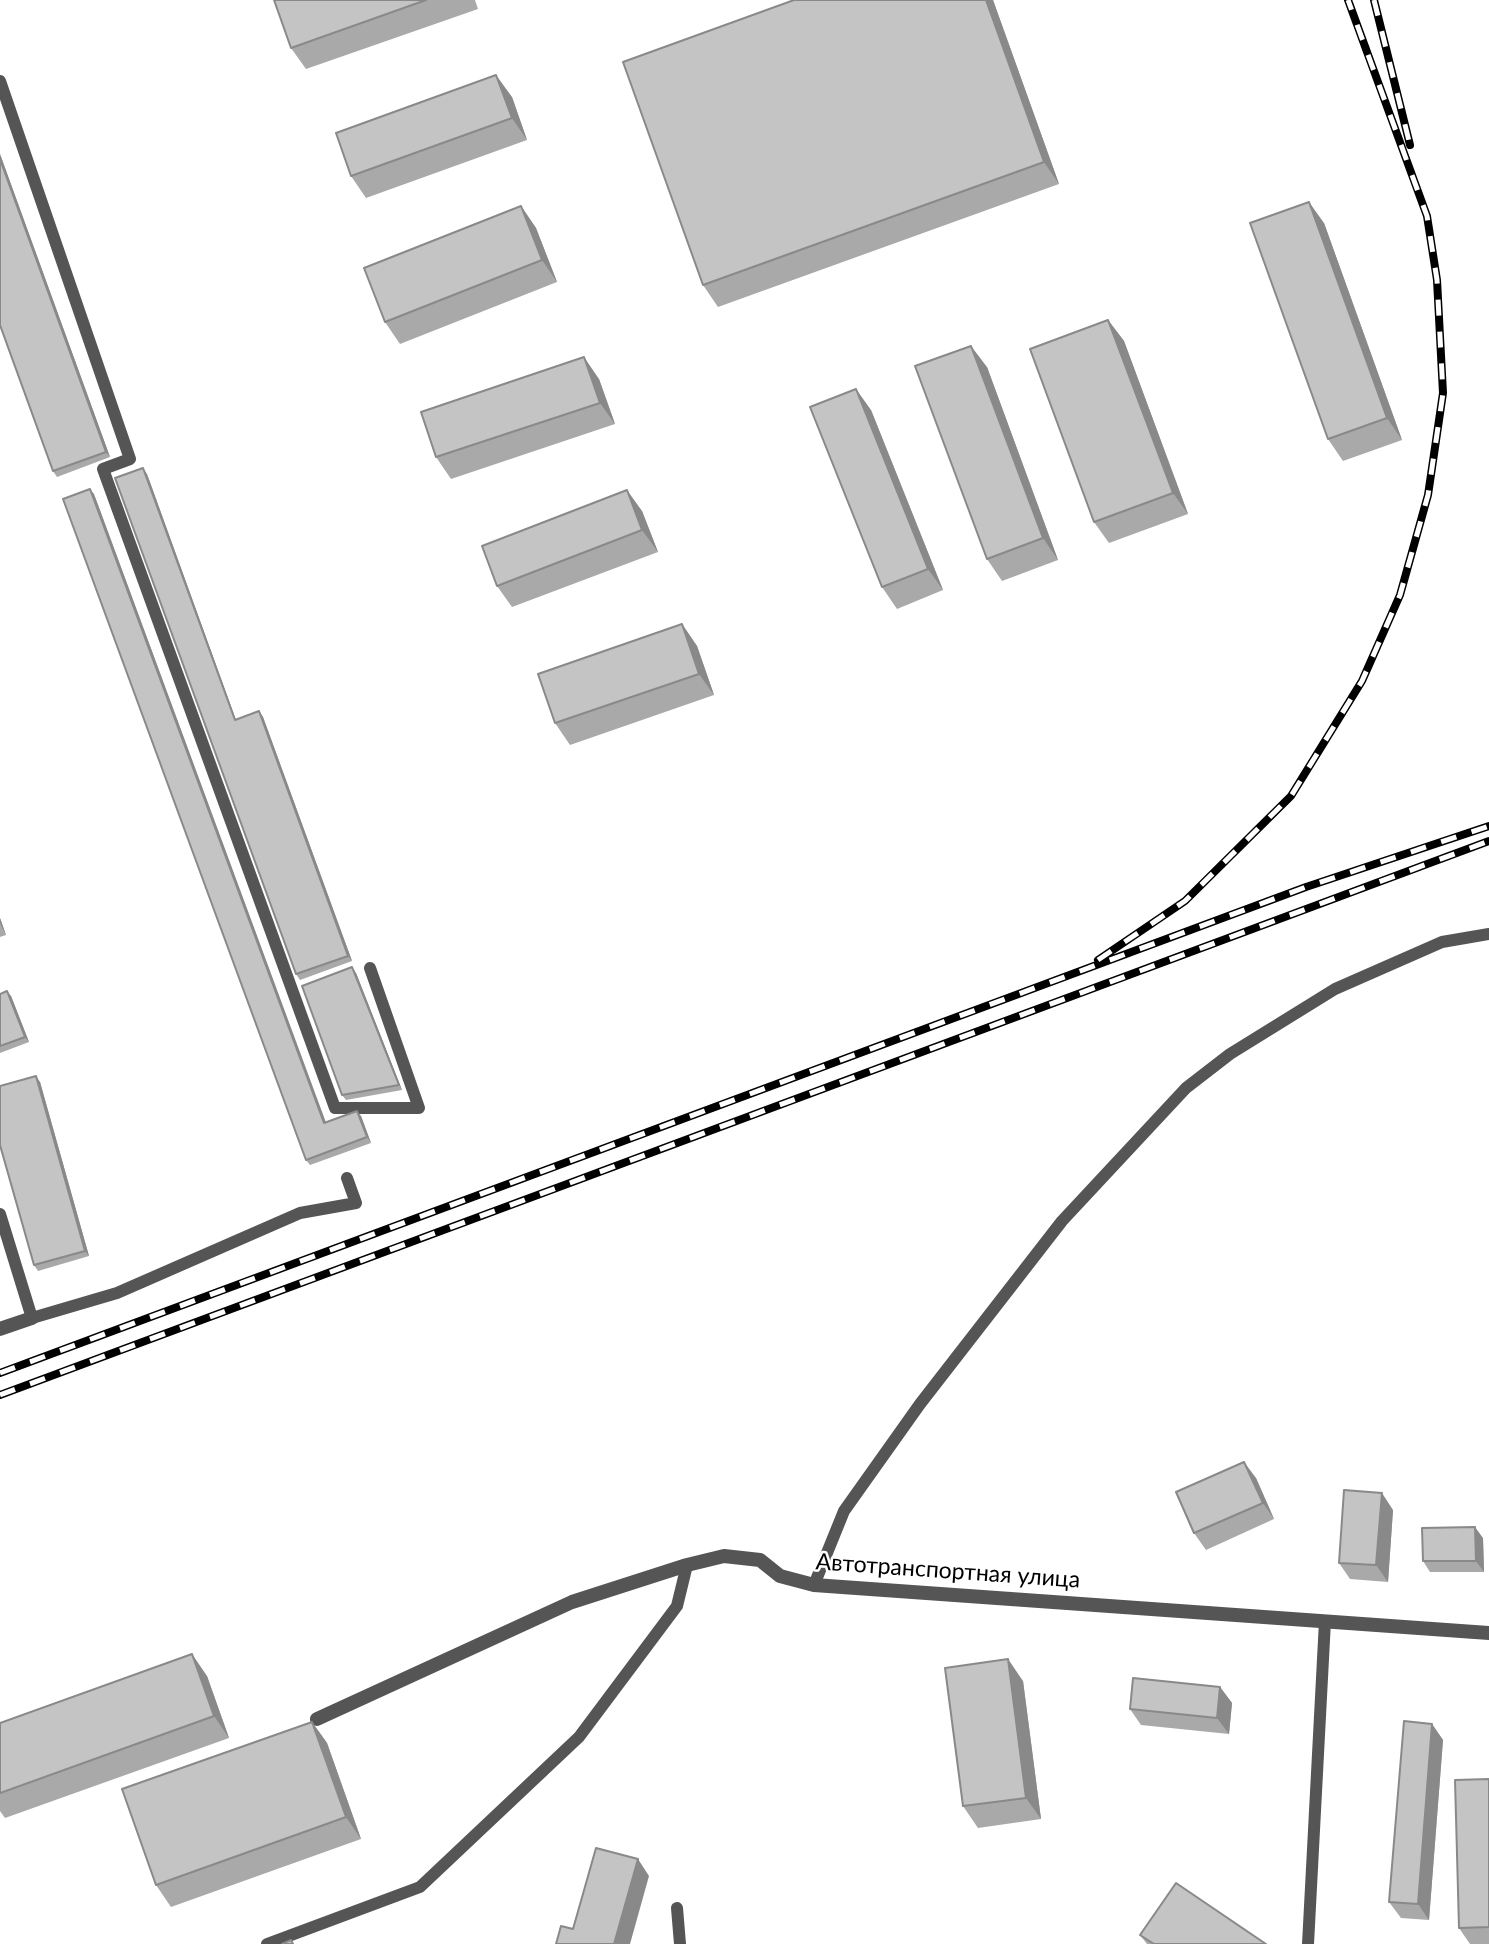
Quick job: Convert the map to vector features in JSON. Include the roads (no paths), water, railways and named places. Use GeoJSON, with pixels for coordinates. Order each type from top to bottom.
{"type":"FeatureCollection","features":[{"type":"Feature","properties":{"kind":"street"},"geometry":{"type":"LineString","coordinates":[[0,1329],[32,1318]]}},
{"type":"Feature","properties":{"kind":"street","name":"Автотранспортная улица"},"geometry":{"type":"LineString","coordinates":[[317,1719],[572,1602],[687,1564],[724,1556],[760,1560],[780,1576],[814,1585],[1489,1633]]}},
{"type":"Feature","properties":{"kind":"lane"},"geometry":{"type":"LineString","coordinates":[[0,81],[130,459],[103,469],[335,1108],[419,1108],[370,968]]}},
{"type":"Feature","properties":{"kind":"lane"},"geometry":{"type":"LineString","coordinates":[[814,1585],[844,1511],[920,1404],[1062,1221],[1186,1088],[1230,1054],[1335,989],[1442,942],[1489,934]]}},
{"type":"Feature","properties":{"kind":"lane"},"geometry":{"type":"LineString","coordinates":[[0,1214],[32,1318],[117,1293],[300,1213],[356,1203],[347,1178]]}},
{"type":"Feature","properties":{"kind":"lane"},"geometry":{"type":"LineString","coordinates":[[267,1944],[420,1887],[579,1737],[677,1605],[687,1564]]}},
{"type":"Feature","properties":{"kind":"lane"},"geometry":{"type":"LineString","coordinates":[[1308,1944],[1325,1621]]}},
{"type":"Feature","properties":{"kind":"lane"},"geometry":{"type":"LineString","coordinates":[[677,1909],[680,1944]]}},
{"type":"Feature","properties":{"kind":"railway"},"geometry":{"type":"LineString","coordinates":[[1098,960],[1185,901],[1291,796],[1362,681],[1400,595],[1428,495],[1443,393],[1437,280],[1427,216],[1348,0]]}},
{"type":"Feature","properties":{"kind":"railway"},"geometry":{"type":"LineString","coordinates":[[1374,0],[1410,145]]}},
{"type":"Feature","properties":{"kind":"railway"},"geometry":{"type":"LineString","coordinates":[[0,1373],[1306,887],[1489,826]]}},
{"type":"Feature","properties":{"kind":"railway"},"geometry":{"type":"LineString","coordinates":[[0,1395],[1489,841]]}}]}
